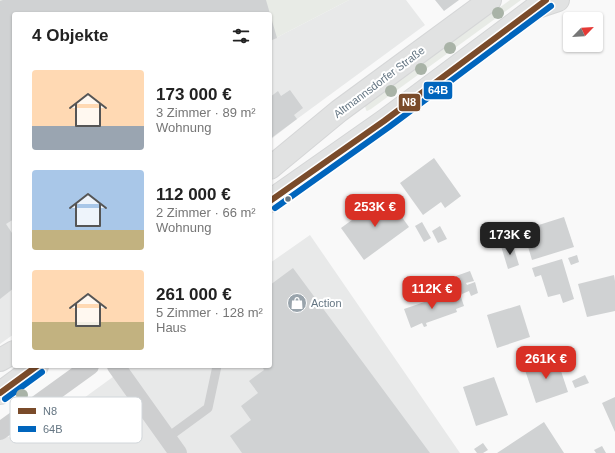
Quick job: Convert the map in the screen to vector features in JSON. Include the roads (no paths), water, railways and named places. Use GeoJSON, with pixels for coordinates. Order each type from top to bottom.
{"type":"FeatureCollection","features":[{"type":"Feature","properties":{"kind":"main road","name":"Altmannsdorfer Straße"},"geometry":{"type":"LineString","coordinates":[[272,166],[338,111],[490,0]]}},
{"type":"Feature","properties":{"kind":"main road"},"geometry":{"type":"LineString","coordinates":[[272,200],[384,121],[541,4],[558,0]]}},
{"type":"Feature","properties":{"kind":"main road"},"geometry":{"type":"LineString","coordinates":[[0,360],[12,353]]}},
{"type":"Feature","properties":{"kind":"main road"},"geometry":{"type":"LineString","coordinates":[[0,393],[34,368]]}},
{"type":"Feature","properties":{"kind":"street"},"geometry":{"type":"LineString","coordinates":[[47,397],[87,368]]}},
{"type":"Feature","properties":{"kind":"street"},"geometry":{"type":"LineString","coordinates":[[117,368],[138,397]]}},
{"type":"Feature","properties":{"kind":"street"},"geometry":{"type":"LineString","coordinates":[[142,403],[178,453]]}},
{"type":"Feature","properties":{"kind":"street"},"geometry":{"type":"LineString","coordinates":[[0,431],[10,424]]}},
{"type":"Feature","properties":{"kind":"lane"},"geometry":{"type":"LineString","coordinates":[[167,438],[208,408],[217,368]]}},
{"type":"Feature","properties":{"kind":"place","name":"Action"},"geometry":{"type":"Point","coordinates":[297,303]}}]}
